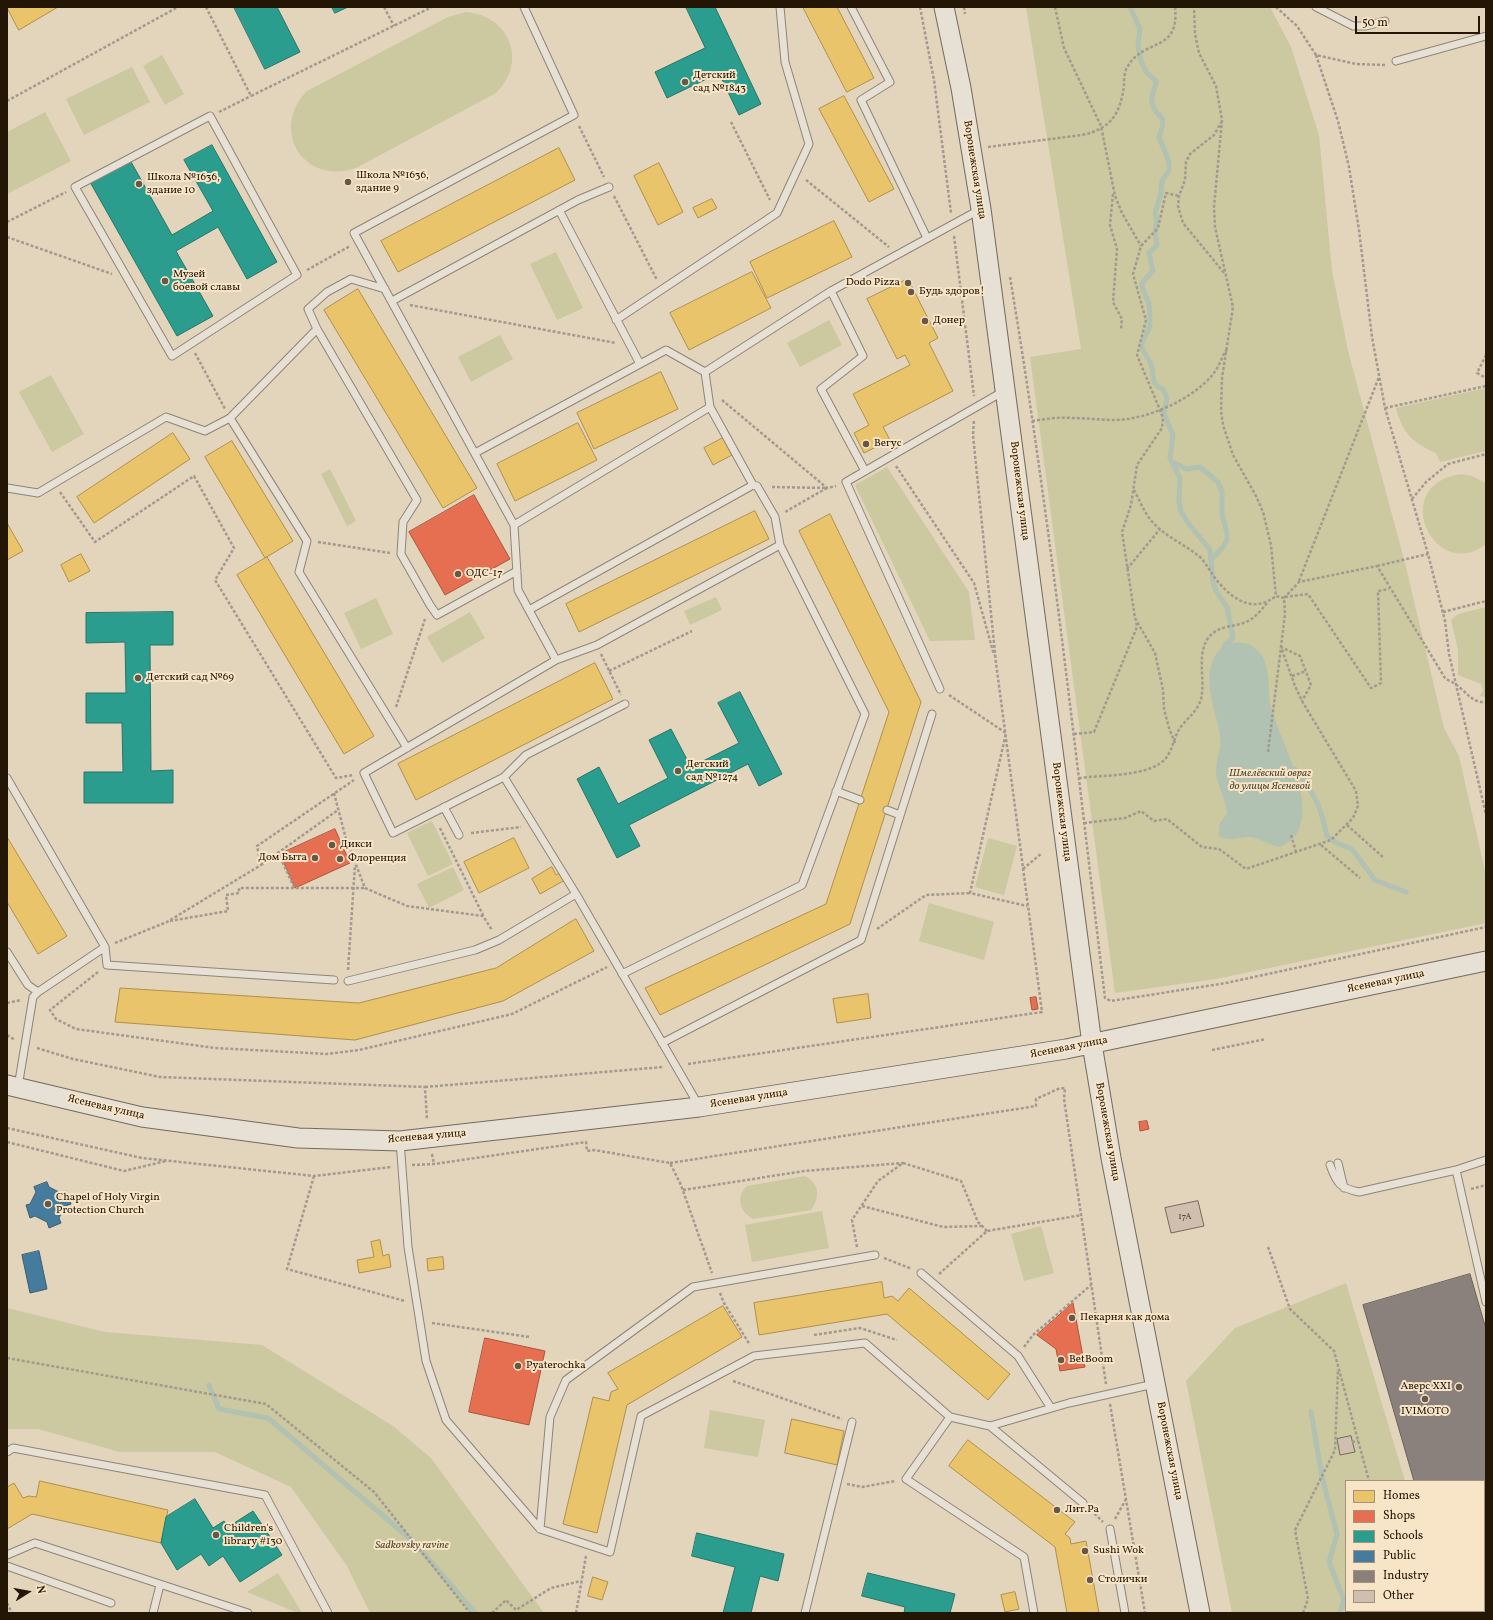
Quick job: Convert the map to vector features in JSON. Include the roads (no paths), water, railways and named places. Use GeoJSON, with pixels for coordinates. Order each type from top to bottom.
{"type":"FeatureCollection","features":[{"type":"Feature","properties":{"kind":"street","name":"Воронежская улица"},"geometry":{"type":"LineString","coordinates":[[944,7],[961,88],[981,209],[1092,1044],[1111,1158],[1200,1613]]}},
{"type":"Feature","properties":{"kind":"street","name":"Ясеневая улица"},"geometry":{"type":"LineString","coordinates":[[13,1086],[142,1116],[298,1138],[400,1142],[700,1106],[1092,1044],[1486,961]]}},
{"type":"Feature","properties":{"kind":"lane"},"geometry":{"type":"LineString","coordinates":[[524,7],[574,115],[354,233],[514,525],[518,590],[556,660]]}},
{"type":"Feature","properties":{"kind":"lane"},"geometry":{"type":"LineString","coordinates":[[616,320],[777,213],[809,144],[785,62],[780,7]]}},
{"type":"Feature","properties":{"kind":"lane"},"geometry":{"type":"LineString","coordinates":[[851,7],[890,82],[861,100],[927,238]]}},
{"type":"Feature","properties":{"kind":"lane"},"geometry":{"type":"LineString","coordinates":[[1316,7],[1353,26],[1366,26],[1385,21]]}},
{"type":"Feature","properties":{"kind":"lane"},"geometry":{"type":"LineString","coordinates":[[1393,63],[1486,36]]}},
{"type":"Feature","properties":{"kind":"lane"},"geometry":{"type":"LineString","coordinates":[[210,116],[297,275],[191,345],[172,356],[75,187],[210,116]]}},
{"type":"Feature","properties":{"kind":"lane"},"geometry":{"type":"LineString","coordinates":[[392,301],[578,200],[609,187]]}},
{"type":"Feature","properties":{"kind":"lane"},"geometry":{"type":"LineString","coordinates":[[705,372],[831,292],[981,209]]}},
{"type":"Feature","properties":{"kind":"lane"},"geometry":{"type":"LineString","coordinates":[[559,210],[640,364]]}},
{"type":"Feature","properties":{"kind":"lane"},"geometry":{"type":"LineString","coordinates":[[385,289],[351,280],[327,292],[308,309],[317,328],[417,500],[403,522],[401,554],[437,615],[517,571]]}},
{"type":"Feature","properties":{"kind":"lane"},"geometry":{"type":"LineString","coordinates":[[831,292],[863,356],[821,389],[865,471]]}},
{"type":"Feature","properties":{"kind":"lane"},"geometry":{"type":"LineString","coordinates":[[7,488],[38,493],[166,416],[205,431],[230,418],[317,328]]}},
{"type":"Feature","properties":{"kind":"lane"},"geometry":{"type":"LineString","coordinates":[[475,453],[666,350],[705,372]]}},
{"type":"Feature","properties":{"kind":"lane"},"geometry":{"type":"LineString","coordinates":[[622,974],[802,885],[865,714],[780,545],[775,517],[755,486],[710,407],[705,372]]}},
{"type":"Feature","properties":{"kind":"lane"},"geometry":{"type":"LineString","coordinates":[[940,689],[846,482],[1006,390]]}},
{"type":"Feature","properties":{"kind":"lane"},"geometry":{"type":"LineString","coordinates":[[514,525],[710,407]]}},
{"type":"Feature","properties":{"kind":"lane"},"geometry":{"type":"LineString","coordinates":[[230,418],[307,541],[299,572],[391,723],[408,748]]}},
{"type":"Feature","properties":{"kind":"lane"},"geometry":{"type":"LineString","coordinates":[[529,610],[755,486]]}},
{"type":"Feature","properties":{"kind":"lane"},"geometry":{"type":"LineString","coordinates":[[626,704],[526,755],[504,777],[393,833],[364,773],[556,660],[597,645],[780,545]]}},
{"type":"Feature","properties":{"kind":"lane"},"geometry":{"type":"LineString","coordinates":[[662,1043],[862,940],[932,714]]}},
{"type":"Feature","properties":{"kind":"lane"},"geometry":{"type":"LineString","coordinates":[[504,777],[576,894],[700,1106]]}},
{"type":"Feature","properties":{"kind":"lane"},"geometry":{"type":"LineString","coordinates":[[7,778],[105,947],[107,965],[334,980]]}},
{"type":"Feature","properties":{"kind":"lane"},"geometry":{"type":"LineString","coordinates":[[836,791],[860,800]]}},
{"type":"Feature","properties":{"kind":"lane"},"geometry":{"type":"LineString","coordinates":[[444,807],[458,835]]}},
{"type":"Feature","properties":{"kind":"lane"},"geometry":{"type":"LineString","coordinates":[[887,810],[900,815]]}},
{"type":"Feature","properties":{"kind":"lane"},"geometry":{"type":"LineString","coordinates":[[348,981],[475,950],[499,940],[576,894]]}},
{"type":"Feature","properties":{"kind":"lane"},"geometry":{"type":"LineString","coordinates":[[13,1086],[25,1045],[33,998],[38,992],[105,947]]}},
{"type":"Feature","properties":{"kind":"lane"},"geometry":{"type":"LineString","coordinates":[[7,952],[28,985],[38,992]]}},
{"type":"Feature","properties":{"kind":"lane"},"geometry":{"type":"LineString","coordinates":[[400,1142],[408,1247],[426,1361],[446,1420],[540,1529],[610,1552],[642,1416],[754,1356],[865,1343],[950,1417],[990,1426],[1083,1503]]}},
{"type":"Feature","properties":{"kind":"lane"},"geometry":{"type":"LineString","coordinates":[[1330,1165],[1335,1179],[1344,1188],[1360,1192],[1456,1170],[1486,1160]]}},
{"type":"Feature","properties":{"kind":"lane"},"geometry":{"type":"LineString","coordinates":[[1338,1163],[1344,1188]]}},
{"type":"Feature","properties":{"kind":"lane"},"geometry":{"type":"LineString","coordinates":[[1456,1170],[1486,1302]]}},
{"type":"Feature","properties":{"kind":"lane"},"geometry":{"type":"LineString","coordinates":[[540,1529],[550,1417],[566,1380],[692,1287],[875,1255]]}},
{"type":"Feature","properties":{"kind":"lane"},"geometry":{"type":"LineString","coordinates":[[921,1272],[1018,1356],[1051,1408]]}},
{"type":"Feature","properties":{"kind":"lane"},"geometry":{"type":"LineString","coordinates":[[990,1426],[1051,1408],[1156,1383]]}},
{"type":"Feature","properties":{"kind":"lane"},"geometry":{"type":"LineString","coordinates":[[950,1417],[906,1479],[1024,1557],[1034,1613]]}},
{"type":"Feature","properties":{"kind":"lane"},"geometry":{"type":"LineString","coordinates":[[805,1613],[852,1422]]}},
{"type":"Feature","properties":{"kind":"lane"},"geometry":{"type":"LineString","coordinates":[[7,1452],[13,1448],[265,1495],[328,1613]]}},
{"type":"Feature","properties":{"kind":"lane"},"geometry":{"type":"LineString","coordinates":[[1110,1529],[1125,1613]]}},
{"type":"Feature","properties":{"kind":"lane"},"geometry":{"type":"LineString","coordinates":[[7,1555],[35,1543],[248,1613]]}},
{"type":"Feature","properties":{"kind":"lane"},"geometry":{"type":"LineString","coordinates":[[7,1566],[111,1603]]}},
{"type":"Feature","properties":{"kind":"lane"},"geometry":{"type":"LineString","coordinates":[[153,1613],[160,1584]]}},
{"type":"Feature","properties":{"kind":"waterway"},"geometry":{"type":"LineString","coordinates":[[1130,7],[1140,29],[1138,45],[1141,61],[1147,73],[1156,81],[1152,103],[1163,123],[1159,137],[1169,162],[1169,170],[1162,181],[1161,194],[1155,213],[1157,221],[1155,233],[1157,245],[1149,253],[1153,271],[1142,283],[1142,287],[1149,304],[1150,326],[1141,345],[1152,366],[1155,384],[1163,389],[1167,398],[1164,414],[1173,435],[1170,458],[1180,478],[1179,501],[1181,511],[1186,520],[1210,550],[1213,582],[1216,591],[1227,607],[1233,638],[1224,646]]}},
{"type":"Feature","properties":{"kind":"waterway"},"geometry":{"type":"LineString","coordinates":[[1175,463],[1186,469],[1200,467],[1218,482],[1222,492],[1222,514],[1227,533],[1227,540],[1223,547],[1211,560]]}},
{"type":"Feature","properties":{"kind":"waterway"},"geometry":{"type":"LineString","coordinates":[[1295,769],[1316,800],[1327,836],[1337,843],[1352,849],[1375,880],[1406,892]]}},
{"type":"Feature","properties":{"kind":"waterway"},"geometry":{"type":"LineString","coordinates":[[209,1385],[219,1409],[268,1418],[414,1542],[475,1613]]}},
{"type":"Feature","properties":{"kind":"waterway"},"geometry":{"type":"LineString","coordinates":[[1311,1412],[1322,1477],[1337,1534],[1329,1562],[1344,1600],[1340,1613]]}},
{"type":"Feature","properties":{"kind":"place","name":"Детский сад №1843"},"geometry":{"type":"Point","coordinates":[685,82]}},
{"type":"Feature","properties":{"kind":"place","name":"Школа №1636, здание 9"},"geometry":{"type":"Point","coordinates":[348,182]}},
{"type":"Feature","properties":{"kind":"place","name":"Школа №1636, здание 10"},"geometry":{"type":"Point","coordinates":[139,184]}},
{"type":"Feature","properties":{"kind":"place","name":"Музей боевой славы"},"geometry":{"type":"Point","coordinates":[165,281]}},
{"type":"Feature","properties":{"kind":"place","name":"Dodo Pizza"},"geometry":{"type":"Point","coordinates":[908,283]}},
{"type":"Feature","properties":{"kind":"place","name":"Будь здоров!"},"geometry":{"type":"Point","coordinates":[911,292]}},
{"type":"Feature","properties":{"kind":"place","name":"Донер"},"geometry":{"type":"Point","coordinates":[925,321]}},
{"type":"Feature","properties":{"kind":"place","name":"Вегус"},"geometry":{"type":"Point","coordinates":[866,444]}},
{"type":"Feature","properties":{"kind":"place","name":"ОДС-17"},"geometry":{"type":"Point","coordinates":[458,574]}},
{"type":"Feature","properties":{"kind":"place","name":"Детский сад №69"},"geometry":{"type":"Point","coordinates":[138,678]}},
{"type":"Feature","properties":{"kind":"place","name":"Детский сад №1274"},"geometry":{"type":"Point","coordinates":[678,771]}},
{"type":"Feature","properties":{"kind":"place","name":"Дикси"},"geometry":{"type":"Point","coordinates":[332,845]}},
{"type":"Feature","properties":{"kind":"place","name":"Дом Быта"},"geometry":{"type":"Point","coordinates":[315,858]}},
{"type":"Feature","properties":{"kind":"place","name":"Флоренция"},"geometry":{"type":"Point","coordinates":[340,859]}},
{"type":"Feature","properties":{"kind":"place","name":"Chapel of Holy Virgin Protection Church"},"geometry":{"type":"Point","coordinates":[48,1204]}},
{"type":"Feature","properties":{"kind":"place","name":"Пекарня как дома"},"geometry":{"type":"Point","coordinates":[1072,1318]}},
{"type":"Feature","properties":{"kind":"place","name":"BetBoom"},"geometry":{"type":"Point","coordinates":[1061,1360]}},
{"type":"Feature","properties":{"kind":"place","name":"Pyaterochka"},"geometry":{"type":"Point","coordinates":[518,1366]}},
{"type":"Feature","properties":{"kind":"place","name":"Аверс XXI"},"geometry":{"type":"Point","coordinates":[1459,1387]}},
{"type":"Feature","properties":{"kind":"place","name":"IVIMOTO"},"geometry":{"type":"Point","coordinates":[1425,1399]}},
{"type":"Feature","properties":{"kind":"place","name":"Лит.Ра"},"geometry":{"type":"Point","coordinates":[1057,1510]}},
{"type":"Feature","properties":{"kind":"place","name":"Children's library #130"},"geometry":{"type":"Point","coordinates":[216,1535]}},
{"type":"Feature","properties":{"kind":"place","name":"Sushi Wok"},"geometry":{"type":"Point","coordinates":[1085,1551]}},
{"type":"Feature","properties":{"kind":"place","name":"Столички"},"geometry":{"type":"Point","coordinates":[1090,1580]}},
{"type":"Feature","properties":{"kind":"park label","name":"Шмелёвский овраг до улицы Ясеневой"},"geometry":{"type":"Point","coordinates":[1270,780]}},
{"type":"Feature","properties":{"kind":"park label","name":"Sadkovsky ravine"},"geometry":{"type":"Point","coordinates":[412,1546]}}]}
